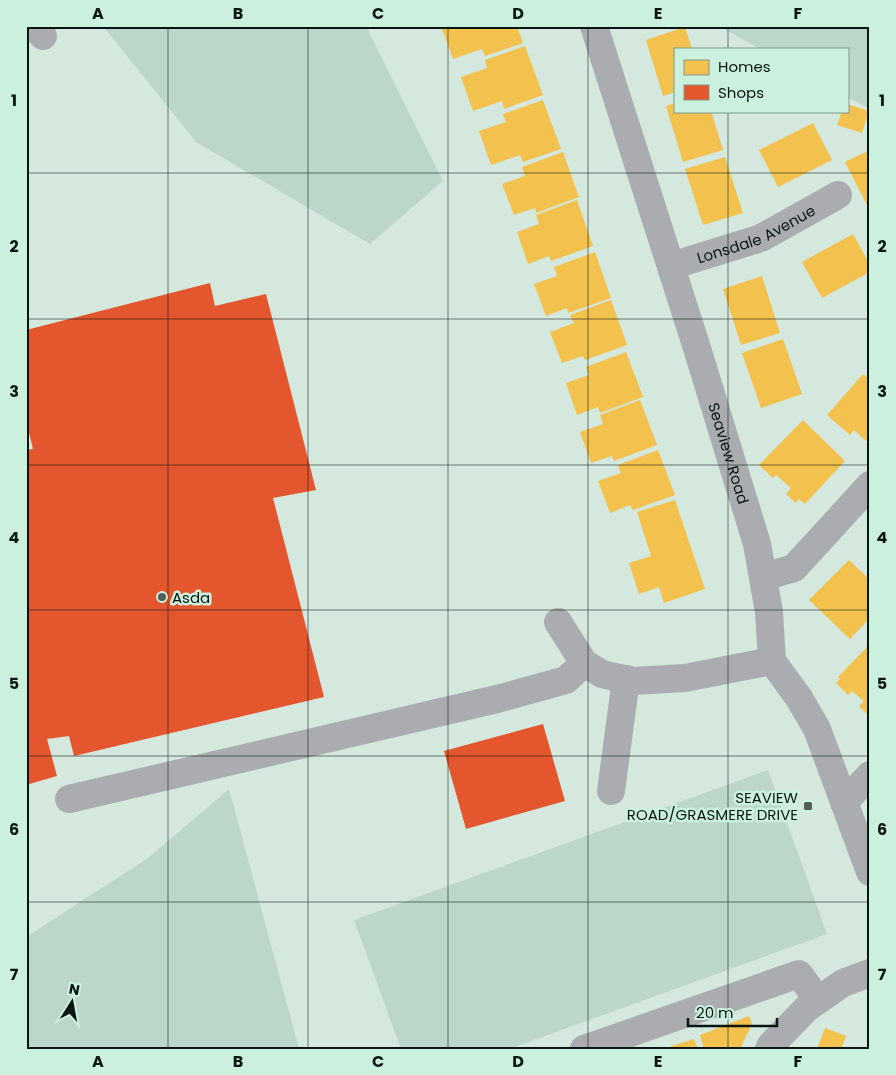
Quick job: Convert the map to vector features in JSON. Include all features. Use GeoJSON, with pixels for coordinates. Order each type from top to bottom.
{"type":"FeatureCollection","features":[{"type":"Feature","properties":{"kind":"street","name":"Seaview Road"},"geometry":{"type":"LineString","coordinates":[[594,26],[757,544],[769,612],[772,661]]}},
{"type":"Feature","properties":{"kind":"street","name":"Lonsdale Avenue"},"geometry":{"type":"LineString","coordinates":[[671,266],[761,238],[838,196]]}},
{"type":"Feature","properties":{"kind":"street"},"geometry":{"type":"LineString","coordinates":[[763,577],[794,568],[870,485]]}},
{"type":"Feature","properties":{"kind":"street"},"geometry":{"type":"LineString","coordinates":[[558,622],[584,663],[602,674],[633,681],[685,678],[772,661],[799,698],[817,728],[870,872]]}},
{"type":"Feature","properties":{"kind":"street"},"geometry":{"type":"LineString","coordinates":[[69,799],[497,700],[566,680],[584,663]]}},
{"type":"Feature","properties":{"kind":"street"},"geometry":{"type":"LineString","coordinates":[[611,791],[626,679]]}},
{"type":"Feature","properties":{"kind":"street"},"geometry":{"type":"LineString","coordinates":[[844,802],[870,775]]}},
{"type":"Feature","properties":{"kind":"street"},"geometry":{"type":"LineString","coordinates":[[769,1049],[771,1044],[807,1008],[843,983],[870,973]]}},
{"type":"Feature","properties":{"kind":"street"},"geometry":{"type":"LineString","coordinates":[[584,1049],[798,974],[818,1000]]}},
{"type":"Feature","properties":{"kind":"green space"},"geometry":{"type":"Polygon","coordinates":[[[103,26],[366,26],[443,181],[370,244],[196,142],[103,26]]]}},
{"type":"Feature","properties":{"kind":"green space"},"geometry":{"type":"Polygon","coordinates":[[[719,26],[870,26],[870,109],[848,98],[848,48],[758,48],[719,26]]]}},
{"type":"Feature","properties":{"kind":"green space"},"geometry":{"type":"Polygon","coordinates":[[[768,770],[827,934],[509,1049],[401,1049],[354,920],[768,770]]]}},
{"type":"Feature","properties":{"kind":"green space"},"geometry":{"type":"Polygon","coordinates":[[[229,789],[299,1049],[26,1049],[26,937],[148,858],[229,789]]]}},
{"type":"Feature","properties":{"kind":"building: Homes"},"geometry":{"type":"Polygon","coordinates":[[[441,26],[517,26],[523,43],[485,56],[482,49],[453,59],[441,26]]]}},
{"type":"Feature","properties":{"kind":"building: Homes"},"geometry":{"type":"Polygon","coordinates":[[[685,27],[692,48],[674,48],[674,92],[663,96],[646,40],[685,27]]]}},
{"type":"Feature","properties":{"kind":"building: Homes"},"geometry":{"type":"Polygon","coordinates":[[[525,46],[543,95],[504,109],[502,101],[473,111],[461,77],[487,68],[485,60],[525,46]]]}},
{"type":"Feature","properties":{"kind":"building: Homes"},"geometry":{"type":"Polygon","coordinates":[[[543,100],[561,149],[523,162],[520,155],[491,165],[479,131],[506,122],[503,114],[543,100]]]}},
{"type":"Feature","properties":{"kind":"building: Homes"},"geometry":{"type":"Polygon","coordinates":[[[674,103],[674,112],[711,112],[723,150],[683,162],[666,106],[674,103]]]}},
{"type":"Feature","properties":{"kind":"building: Homes"},"geometry":{"type":"Polygon","coordinates":[[[848,104],[869,111],[862,133],[837,125],[842,112],[848,112],[848,104]]]}},
{"type":"Feature","properties":{"kind":"building: Homes"},"geometry":{"type":"Polygon","coordinates":[[[813,123],[832,160],[778,187],[759,150],[813,123]]]}},
{"type":"Feature","properties":{"kind":"building: Homes"},"geometry":{"type":"Polygon","coordinates":[[[870,150],[870,211],[845,162],[870,150]]]}},
{"type":"Feature","properties":{"kind":"building: Homes"},"geometry":{"type":"Polygon","coordinates":[[[563,152],[579,197],[536,213],[535,208],[514,215],[502,184],[525,176],[522,167],[563,152]]]}},
{"type":"Feature","properties":{"kind":"building: Homes"},"geometry":{"type":"Polygon","coordinates":[[[725,157],[743,213],[703,225],[685,169],[725,157]]]}},
{"type":"Feature","properties":{"kind":"building: Homes"},"geometry":{"type":"Polygon","coordinates":[[[577,200],[593,246],[551,261],[549,256],[528,264],[517,232],[539,224],[536,215],[577,200]]]}},
{"type":"Feature","properties":{"kind":"building: Homes"},"geometry":{"type":"Polygon","coordinates":[[[853,234],[870,265],[870,272],[822,298],[802,262],[853,234]]]}},
{"type":"Feature","properties":{"kind":"building: Homes"},"geometry":{"type":"Polygon","coordinates":[[[595,252],[611,298],[568,313],[567,308],[546,316],[534,284],[557,276],[554,267],[595,252]]]}},
{"type":"Feature","properties":{"kind":"building: Homes"},"geometry":{"type":"Polygon","coordinates":[[[762,276],[780,333],[741,345],[723,289],[762,276]]]}},
{"type":"Feature","properties":{"kind":"building: Homes"},"geometry":{"type":"Polygon","coordinates":[[[611,300],[627,345],[585,360],[583,356],[562,363],[550,332],[574,323],[570,315],[611,300]]]}},
{"type":"Feature","properties":{"kind":"building: Homes"},"geometry":{"type":"Polygon","coordinates":[[[783,339],[802,394],[761,408],[742,353],[783,339]]]}},
{"type":"Feature","properties":{"kind":"building: Homes"},"geometry":{"type":"Polygon","coordinates":[[[626,352],[643,397],[600,413],[598,407],[577,415],[566,383],[589,375],[586,367],[626,352]]]}},
{"type":"Feature","properties":{"kind":"building: Homes"},"geometry":{"type":"Polygon","coordinates":[[[863,374],[870,380],[870,437],[866,441],[854,430],[850,435],[827,415],[863,374]]]}},
{"type":"Feature","properties":{"kind":"building: Homes"},"geometry":{"type":"Polygon","coordinates":[[[640,400],[657,445],[614,461],[612,456],[591,463],[580,432],[603,424],[600,415],[640,400]]]}},
{"type":"Feature","properties":{"kind":"building: Homes"},"geometry":{"type":"Polygon","coordinates":[[[803,420],[845,461],[805,504],[799,499],[796,503],[786,494],[791,488],[776,475],[773,478],[759,465],[803,420]]]}},
{"type":"Feature","properties":{"kind":"building: Homes"},"geometry":{"type":"Polygon","coordinates":[[[658,450],[675,495],[633,510],[630,505],[610,513],[598,481],[621,473],[618,465],[658,450]]]}},
{"type":"Feature","properties":{"kind":"building: Homes"},"geometry":{"type":"Polygon","coordinates":[[[675,500],[705,589],[664,603],[659,587],[639,594],[629,563],[651,556],[637,512],[675,500]]]}},
{"type":"Feature","properties":{"kind":"building: Homes"},"geometry":{"type":"Polygon","coordinates":[[[849,560],[870,580],[870,618],[850,639],[809,600],[849,560]]]}},
{"type":"Feature","properties":{"kind":"building: Homes"},"geometry":{"type":"Polygon","coordinates":[[[870,644],[870,717],[859,706],[864,701],[852,691],[848,695],[836,683],[840,679],[838,677],[870,644]]]}},
{"type":"Feature","properties":{"kind":"building: Homes"},"geometry":{"type":"Polygon","coordinates":[[[749,1016],[752,1024],[740,1049],[704,1049],[700,1035],[749,1016]]]}},
{"type":"Feature","properties":{"kind":"building: Homes"},"geometry":{"type":"Polygon","coordinates":[[[825,1028],[846,1036],[841,1049],[817,1049],[825,1028]]]}},
{"type":"Feature","properties":{"kind":"building: Homes"},"geometry":{"type":"Polygon","coordinates":[[[694,1039],[698,1049],[666,1049],[666,1048],[694,1039]]]}},
{"type":"Feature","properties":{"kind":"building: Shops","name":"Asda"},"geometry":{"type":"Polygon","coordinates":[[[210,283],[215,306],[266,294],[316,490],[273,498],[324,697],[74,756],[69,736],[47,739],[57,776],[26,785],[26,450],[33,449],[26,421],[26,330],[210,283]]]}},
{"type":"Feature","properties":{"kind":"building: Shops"},"geometry":{"type":"Polygon","coordinates":[[[543,724],[565,801],[466,829],[444,751],[543,724]]]}},
{"type":"Feature","properties":{"kind":"place","name":"Asda"},"geometry":{"type":"Point","coordinates":[162,597]}},
{"type":"Feature","properties":{"kind":"place","name":"SEAVIEW ROAD/GRASMERE DRIVE"},"geometry":{"type":"Point","coordinates":[808,806]}}]}
